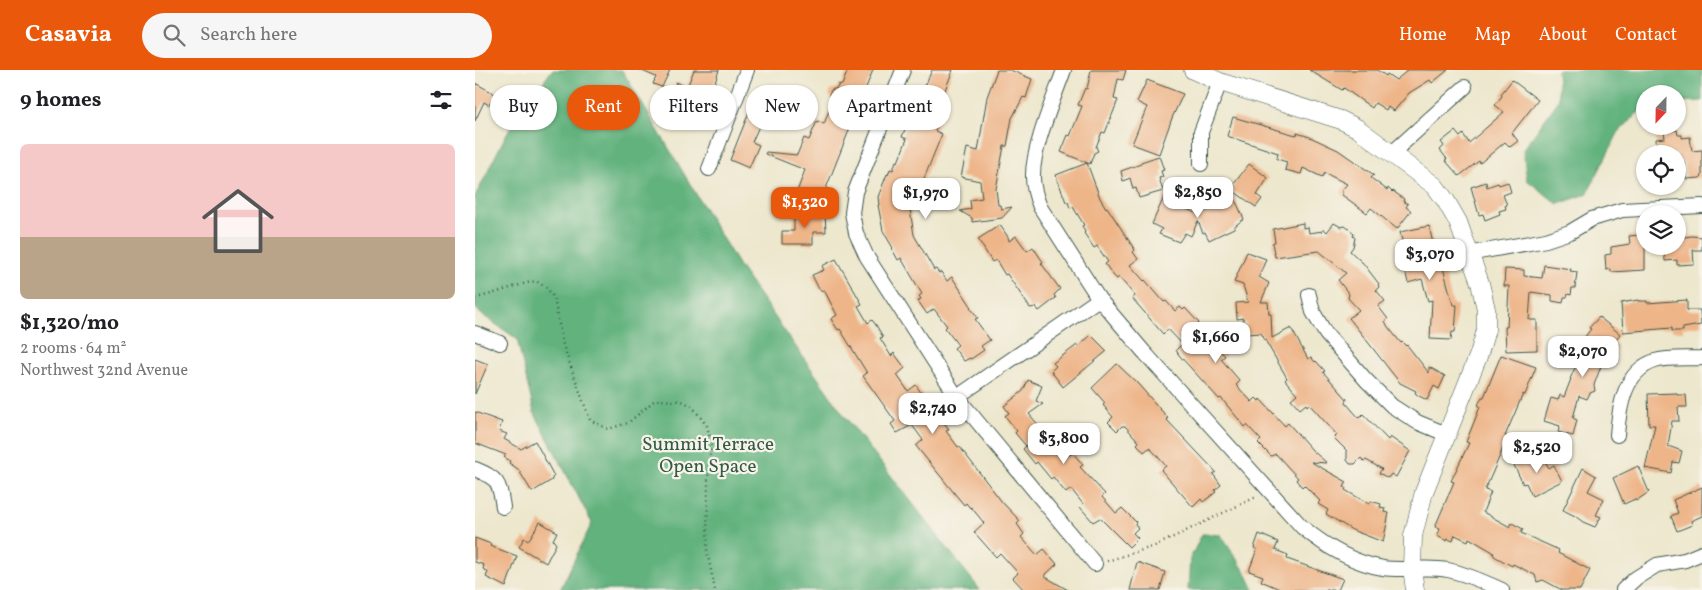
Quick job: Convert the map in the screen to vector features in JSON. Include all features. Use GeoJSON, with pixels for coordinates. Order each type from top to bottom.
{"type":"FeatureCollection","features":[{"type":"Feature","properties":{"kind":"street"},"geometry":{"type":"LineString","coordinates":[[709,169],[747,70]]}},
{"type":"Feature","properties":{"kind":"street"},"geometry":{"type":"LineString","coordinates":[[903,70],[855,192],[852,213],[856,233],[867,257],[957,398],[1095,564]]}},
{"type":"Feature","properties":{"kind":"street"},"geometry":{"type":"LineString","coordinates":[[1064,70],[1040,139],[1033,175],[1035,192],[1040,207],[1099,299],[1269,491],[1302,527],[1321,543],[1350,558],[1383,568],[1446,570],[1468,575],[1502,590]]}},
{"type":"Feature","properties":{"kind":"street"},"geometry":{"type":"LineString","coordinates":[[1193,70],[1220,82],[1341,120],[1357,128],[1435,186],[1446,201],[1457,222],[1480,283],[1485,309],[1486,330],[1479,354],[1424,492],[1413,536],[1412,568],[1415,590]]}},
{"type":"Feature","properties":{"kind":"street"},"geometry":{"type":"LineString","coordinates":[[1201,164],[1201,132],[1220,82]]}},
{"type":"Feature","properties":{"kind":"street"},"geometry":{"type":"LineString","coordinates":[[1391,154],[1465,87]]}},
{"type":"Feature","properties":{"kind":"street"},"geometry":{"type":"LineString","coordinates":[[1468,254],[1546,240],[1569,232],[1592,219],[1623,210],[1702,206]]}},
{"type":"Feature","properties":{"kind":"street"},"geometry":{"type":"LineString","coordinates":[[1309,295],[1313,312],[1326,334],[1373,387],[1392,406],[1417,422],[1446,434]]}},
{"type":"Feature","properties":{"kind":"street"},"geometry":{"type":"LineString","coordinates":[[957,398],[1099,299]]}},
{"type":"Feature","properties":{"kind":"street"},"geometry":{"type":"LineString","coordinates":[[475,333],[500,343]]}},
{"type":"Feature","properties":{"kind":"street"},"geometry":{"type":"LineString","coordinates":[[1617,436],[1619,411],[1632,377],[1656,361],[1702,358]]}},
{"type":"Feature","properties":{"kind":"street"},"geometry":{"type":"LineString","coordinates":[[475,469],[492,476],[500,487],[503,508]]}},
{"type":"Feature","properties":{"kind":"street"},"geometry":{"type":"LineString","coordinates":[[1623,590],[1636,578],[1657,565],[1685,560],[1702,553]]}},
{"type":"Feature","properties":{"kind":"path"},"geometry":{"type":"LineString","coordinates":[[475,298],[491,296],[523,283],[536,281],[547,288],[554,298],[563,345],[590,420],[609,429],[628,423],[655,400],[682,401],[692,406],[707,426],[711,442],[708,479],[707,551],[715,590]]}},
{"type":"Feature","properties":{"kind":"path"},"geometry":{"type":"LineString","coordinates":[[1095,564],[1155,546],[1269,491]]}},
{"type":"Feature","properties":{"kind":"green space","name":"Summit Terrace Open Space"},"geometry":{"type":"Polygon","coordinates":[[[552,70],[622,70],[631,85],[567,85],[567,130],[640,130],[640,100],[650,117],[650,130],[658,130],[739,266],[843,414],[980,590],[560,590],[592,523],[534,412],[517,339],[481,314],[475,307],[475,197],[509,130],[557,130],[557,85],[541,85],[552,70]]]}},
{"type":"Feature","properties":{"kind":"green space"},"geometry":{"type":"Polygon","coordinates":[[[1557,70],[1702,70],[1702,101],[1686,102],[1686,85],[1636,85],[1636,115],[1618,133],[1587,194],[1558,204],[1527,180],[1523,150],[1559,100],[1557,70]]]}},
{"type":"Feature","properties":{"kind":"green space"},"geometry":{"type":"Polygon","coordinates":[[[1202,534],[1221,535],[1246,573],[1254,590],[1188,590],[1190,559],[1202,534]]]}},
{"type":"Feature","properties":{"kind":"building"},"geometry":{"type":"Polygon","coordinates":[[[640,70],[670,70],[663,85],[653,84],[656,77],[640,70]]]}},
{"type":"Feature","properties":{"kind":"building"},"geometry":{"type":"Polygon","coordinates":[[[694,70],[719,70],[714,85],[688,85],[694,70]]]}},
{"type":"Feature","properties":{"kind":"building"},"geometry":{"type":"Polygon","coordinates":[[[848,70],[873,70],[867,85],[842,85],[848,70]]]}},
{"type":"Feature","properties":{"kind":"building"},"geometry":{"type":"Polygon","coordinates":[[[932,70],[953,70],[947,85],[925,85],[932,70]]]}},
{"type":"Feature","properties":{"kind":"building"},"geometry":{"type":"Polygon","coordinates":[[[997,70],[1010,70],[1032,79],[1026,98],[1023,97],[1012,118],[1007,146],[1004,146],[996,189],[998,205],[1000,205],[1001,209],[1012,207],[1002,218],[972,222],[972,218],[960,211],[971,209],[970,200],[982,198],[980,181],[961,177],[967,148],[978,151],[987,97],[997,70]]]}},
{"type":"Feature","properties":{"kind":"building"},"geometry":{"type":"Polygon","coordinates":[[[1091,70],[1126,70],[1123,80],[1118,79],[1114,99],[1118,100],[1105,133],[1102,132],[1096,147],[1098,151],[1094,153],[1090,164],[1061,152],[1068,135],[1070,136],[1082,106],[1078,105],[1085,88],[1087,89],[1091,70]]]}},
{"type":"Feature","properties":{"kind":"building"},"geometry":{"type":"Polygon","coordinates":[[[1309,70],[1377,70],[1396,80],[1408,70],[1448,70],[1432,83],[1430,80],[1409,93],[1394,111],[1388,107],[1386,110],[1375,103],[1372,108],[1344,88],[1342,90],[1309,70]]]}},
{"type":"Feature","properties":{"kind":"building"},"geometry":{"type":"Polygon","coordinates":[[[1147,80],[1183,94],[1159,154],[1132,144],[1147,107],[1137,102],[1147,80]]]}},
{"type":"Feature","properties":{"kind":"building"},"geometry":{"type":"Polygon","coordinates":[[[1512,80],[1538,100],[1512,133],[1518,141],[1510,147],[1505,142],[1480,163],[1479,161],[1459,176],[1445,160],[1447,159],[1440,150],[1444,146],[1441,142],[1455,131],[1460,137],[1463,134],[1469,143],[1504,112],[1495,105],[1512,80]]]}},
{"type":"Feature","properties":{"kind":"building"},"geometry":{"type":"Polygon","coordinates":[[[475,83],[490,91],[490,103],[489,105],[484,102],[475,121],[475,83]]]}},
{"type":"Feature","properties":{"kind":"building"},"geometry":{"type":"Polygon","coordinates":[[[828,113],[828,130],[849,130],[819,206],[795,197],[805,170],[765,154],[766,152],[797,155],[804,138],[809,140],[813,130],[818,130],[818,121],[824,124],[828,113]]]}},
{"type":"Feature","properties":{"kind":"building"},"geometry":{"type":"Polygon","coordinates":[[[1233,117],[1292,134],[1297,135],[1297,133],[1310,137],[1338,150],[1374,175],[1371,178],[1387,190],[1388,188],[1404,199],[1403,201],[1408,204],[1406,207],[1411,211],[1397,229],[1371,208],[1367,213],[1342,195],[1342,190],[1347,184],[1325,173],[1322,177],[1303,168],[1301,174],[1285,170],[1287,162],[1277,159],[1278,153],[1227,136],[1233,117]]]}},
{"type":"Feature","properties":{"kind":"building"},"geometry":{"type":"Polygon","coordinates":[[[746,120],[746,130],[757,130],[752,142],[759,145],[749,168],[730,160],[746,120]]]}},
{"type":"Feature","properties":{"kind":"building"},"geometry":{"type":"Polygon","coordinates":[[[905,130],[935,130],[942,134],[923,181],[921,181],[916,193],[907,190],[914,235],[934,270],[936,269],[939,273],[941,272],[947,281],[952,277],[978,318],[975,319],[990,340],[981,346],[984,350],[971,359],[964,361],[954,348],[958,345],[934,309],[927,314],[918,301],[921,299],[919,296],[922,294],[901,258],[898,260],[883,231],[878,197],[887,174],[890,169],[893,170],[896,161],[898,162],[907,139],[902,137],[905,130]]]}},
{"type":"Feature","properties":{"kind":"building"},"geometry":{"type":"Polygon","coordinates":[[[1664,135],[1682,135],[1682,138],[1690,137],[1692,151],[1702,150],[1702,176],[1700,178],[1686,179],[1686,145],[1656,145],[1656,139],[1665,138],[1664,135]]]}},
{"type":"Feature","properties":{"kind":"building"},"geometry":{"type":"Polygon","coordinates":[[[1159,156],[1164,170],[1161,171],[1163,177],[1159,178],[1163,191],[1139,198],[1136,188],[1133,189],[1130,178],[1123,181],[1121,171],[1159,156]]]}},
{"type":"Feature","properties":{"kind":"building"},"geometry":{"type":"Polygon","coordinates":[[[1087,163],[1100,198],[1135,250],[1133,252],[1138,259],[1130,265],[1164,302],[1166,301],[1175,311],[1180,307],[1183,310],[1185,308],[1199,323],[1197,325],[1225,356],[1221,359],[1240,381],[1236,385],[1252,402],[1256,398],[1259,401],[1260,399],[1285,426],[1288,423],[1313,451],[1327,463],[1311,462],[1347,482],[1344,487],[1346,488],[1345,490],[1369,504],[1371,501],[1381,504],[1380,507],[1385,508],[1384,512],[1389,513],[1383,542],[1352,530],[1326,514],[1328,510],[1318,504],[1320,501],[1304,485],[1302,487],[1296,480],[1298,478],[1276,454],[1271,456],[1258,443],[1261,440],[1247,425],[1245,427],[1221,398],[1219,399],[1179,355],[1176,350],[1182,344],[1168,329],[1163,334],[1132,298],[1135,296],[1119,277],[1117,279],[1113,275],[1105,264],[1108,262],[1097,246],[1094,248],[1084,233],[1082,226],[1084,225],[1073,207],[1070,208],[1068,202],[1066,202],[1056,175],[1087,163]]]}},
{"type":"Feature","properties":{"kind":"building"},"geometry":{"type":"Polygon","coordinates":[[[1249,164],[1268,178],[1257,195],[1262,199],[1256,207],[1232,190],[1235,186],[1233,185],[1249,164]]]}},
{"type":"Feature","properties":{"kind":"building"},"geometry":{"type":"Polygon","coordinates":[[[1486,182],[1487,187],[1508,182],[1511,192],[1503,195],[1507,205],[1505,206],[1506,209],[1499,211],[1500,214],[1485,220],[1483,214],[1479,215],[1471,187],[1486,182]]]}},
{"type":"Feature","properties":{"kind":"building"},"geometry":{"type":"Polygon","coordinates":[[[1231,191],[1244,219],[1234,228],[1209,240],[1205,232],[1203,233],[1198,221],[1191,236],[1185,233],[1179,242],[1159,234],[1162,229],[1152,224],[1164,197],[1198,214],[1216,206],[1214,203],[1225,198],[1231,191]]]}},
{"type":"Feature","properties":{"kind":"building"},"geometry":{"type":"Polygon","coordinates":[[[825,214],[826,232],[813,232],[813,244],[782,244],[782,231],[794,231],[794,215],[825,214]]]}},
{"type":"Feature","properties":{"kind":"building"},"geometry":{"type":"Polygon","coordinates":[[[1303,223],[1303,228],[1308,227],[1309,233],[1323,231],[1324,229],[1327,232],[1334,223],[1341,227],[1345,226],[1354,233],[1353,247],[1350,251],[1363,263],[1379,284],[1376,290],[1385,301],[1378,306],[1388,319],[1385,321],[1388,327],[1401,343],[1407,345],[1429,373],[1429,367],[1445,376],[1439,389],[1434,386],[1427,400],[1415,393],[1416,391],[1400,383],[1349,318],[1359,310],[1348,298],[1349,294],[1338,280],[1346,273],[1319,251],[1275,257],[1272,243],[1275,242],[1273,229],[1303,223]]]}},
{"type":"Feature","properties":{"kind":"building"},"geometry":{"type":"Polygon","coordinates":[[[1000,225],[1009,241],[1016,236],[1027,251],[1033,247],[1043,262],[1041,263],[1060,289],[1054,295],[1056,298],[1039,311],[1036,307],[1030,308],[996,260],[992,262],[978,239],[1000,225]]]}},
{"type":"Feature","properties":{"kind":"building"},"geometry":{"type":"Polygon","coordinates":[[[1429,226],[1438,265],[1442,264],[1453,305],[1457,305],[1455,332],[1452,332],[1451,340],[1430,339],[1432,300],[1428,301],[1422,279],[1408,283],[1405,270],[1409,269],[1400,232],[1429,226]]]}},
{"type":"Feature","properties":{"kind":"building"},"geometry":{"type":"Polygon","coordinates":[[[1636,235],[1636,255],[1645,255],[1645,270],[1611,272],[1611,269],[1606,270],[1605,255],[1611,254],[1611,247],[1630,244],[1629,236],[1636,235]]]}},
{"type":"Feature","properties":{"kind":"building"},"geometry":{"type":"Polygon","coordinates":[[[1686,237],[1702,237],[1702,250],[1693,250],[1694,264],[1677,265],[1677,260],[1665,261],[1665,255],[1686,255],[1686,237]]]}},
{"type":"Feature","properties":{"kind":"building"},"geometry":{"type":"Polygon","coordinates":[[[1247,252],[1266,259],[1259,277],[1269,283],[1261,302],[1268,302],[1269,314],[1271,314],[1272,338],[1291,328],[1308,359],[1311,357],[1325,371],[1323,372],[1347,399],[1346,403],[1359,418],[1363,414],[1388,440],[1390,437],[1410,451],[1396,477],[1391,474],[1388,478],[1379,473],[1382,469],[1361,458],[1355,464],[1350,464],[1347,460],[1347,451],[1334,438],[1337,435],[1309,404],[1300,409],[1291,399],[1297,394],[1285,380],[1287,378],[1261,333],[1246,334],[1246,323],[1243,323],[1243,318],[1237,319],[1236,303],[1248,302],[1243,285],[1234,282],[1247,252]]]}},
{"type":"Feature","properties":{"kind":"building"},"geometry":{"type":"Polygon","coordinates":[[[836,259],[862,304],[858,306],[868,323],[872,320],[883,337],[880,338],[891,356],[894,353],[905,368],[897,375],[908,391],[916,385],[936,416],[949,429],[946,431],[958,447],[1002,502],[1020,521],[1017,524],[1024,534],[1021,537],[1037,555],[1044,549],[1057,564],[1044,576],[1068,590],[1024,590],[1013,578],[1018,573],[1000,553],[996,557],[974,532],[984,523],[971,507],[966,503],[964,505],[916,446],[923,440],[912,425],[897,433],[891,424],[895,421],[863,376],[867,373],[840,329],[838,330],[831,319],[837,315],[824,290],[819,289],[812,275],[824,270],[822,266],[836,259]]]}},
{"type":"Feature","properties":{"kind":"building"},"geometry":{"type":"Polygon","coordinates":[[[1544,265],[1571,269],[1570,271],[1577,272],[1575,288],[1572,288],[1571,295],[1568,294],[1567,297],[1564,297],[1563,303],[1552,301],[1552,295],[1531,292],[1529,320],[1537,320],[1537,350],[1506,351],[1505,327],[1507,327],[1509,286],[1504,286],[1505,269],[1524,270],[1524,276],[1542,278],[1544,265]]]}},
{"type":"Feature","properties":{"kind":"building"},"geometry":{"type":"Polygon","coordinates":[[[1638,300],[1647,301],[1647,303],[1687,300],[1687,310],[1700,310],[1701,325],[1683,328],[1683,331],[1672,331],[1672,328],[1623,332],[1621,303],[1638,300]]]}},
{"type":"Feature","properties":{"kind":"building"},"geometry":{"type":"Polygon","coordinates":[[[1599,317],[1620,334],[1613,343],[1617,347],[1601,366],[1594,385],[1595,391],[1590,393],[1587,399],[1579,396],[1573,418],[1577,420],[1573,436],[1558,432],[1560,426],[1544,421],[1551,398],[1558,400],[1560,395],[1564,397],[1579,359],[1585,361],[1596,348],[1584,338],[1591,329],[1589,328],[1599,317]]]}},
{"type":"Feature","properties":{"kind":"building"},"geometry":{"type":"Polygon","coordinates":[[[1091,335],[1107,351],[1063,387],[1051,371],[1056,366],[1053,363],[1077,345],[1078,347],[1091,335]]]}},
{"type":"Feature","properties":{"kind":"building"},"geometry":{"type":"Polygon","coordinates":[[[1501,355],[1536,367],[1505,436],[1508,437],[1485,490],[1491,492],[1483,512],[1510,527],[1512,523],[1523,529],[1521,533],[1559,550],[1558,553],[1590,570],[1580,590],[1562,590],[1543,580],[1537,582],[1535,575],[1513,564],[1512,566],[1494,556],[1493,552],[1469,538],[1468,541],[1455,535],[1453,541],[1448,539],[1447,541],[1437,536],[1440,529],[1435,527],[1454,482],[1451,481],[1469,443],[1466,442],[1480,406],[1478,405],[1482,397],[1484,397],[1501,355]]]}},
{"type":"Feature","properties":{"kind":"building"},"geometry":{"type":"Polygon","coordinates":[[[475,359],[488,364],[475,394],[475,359]]]}},
{"type":"Feature","properties":{"kind":"building"},"geometry":{"type":"Polygon","coordinates":[[[1117,364],[1137,383],[1168,418],[1166,419],[1216,472],[1213,474],[1221,485],[1215,490],[1216,492],[1203,502],[1201,499],[1193,507],[1161,470],[1166,466],[1152,450],[1149,448],[1144,452],[1137,444],[1139,442],[1125,426],[1122,426],[1117,431],[1108,422],[1113,417],[1103,405],[1105,403],[1092,388],[1117,364]]]}},
{"type":"Feature","properties":{"kind":"building"},"geometry":{"type":"Polygon","coordinates":[[[1028,380],[1042,386],[1036,401],[1043,404],[1029,414],[1066,457],[1073,453],[1083,465],[1080,467],[1105,494],[1102,497],[1116,513],[1122,508],[1136,522],[1135,524],[1138,528],[1133,533],[1138,538],[1129,547],[1100,518],[1093,522],[1080,507],[1083,504],[1071,489],[1066,493],[1037,462],[1035,464],[1023,449],[1026,446],[1015,433],[1017,431],[1005,416],[1009,413],[1004,406],[1023,391],[1028,380]]]}},
{"type":"Feature","properties":{"kind":"building"},"geometry":{"type":"Polygon","coordinates":[[[1677,393],[1677,395],[1686,395],[1687,407],[1678,407],[1679,421],[1672,421],[1668,446],[1682,451],[1679,463],[1673,462],[1671,473],[1645,468],[1655,425],[1649,425],[1648,394],[1677,393]]]}},
{"type":"Feature","properties":{"kind":"building"},"geometry":{"type":"Polygon","coordinates":[[[475,412],[502,422],[499,431],[507,434],[504,439],[521,449],[535,441],[554,476],[552,480],[532,492],[518,469],[504,457],[506,455],[475,443],[475,412]]]}},
{"type":"Feature","properties":{"kind":"building"},"geometry":{"type":"Polygon","coordinates":[[[1540,453],[1549,468],[1554,465],[1562,481],[1532,496],[1526,483],[1523,484],[1514,465],[1540,453]]]}},
{"type":"Feature","properties":{"kind":"building"},"geometry":{"type":"Polygon","coordinates":[[[1638,466],[1649,492],[1636,501],[1635,499],[1624,504],[1613,478],[1638,466]]]}},
{"type":"Feature","properties":{"kind":"building"},"geometry":{"type":"Polygon","coordinates":[[[1583,468],[1596,476],[1588,491],[1604,499],[1596,515],[1601,517],[1595,527],[1563,510],[1583,468]]]}},
{"type":"Feature","properties":{"kind":"building"},"geometry":{"type":"Polygon","coordinates":[[[1702,487],[1702,516],[1691,521],[1692,525],[1677,531],[1671,516],[1678,513],[1673,500],[1702,487]]]}},
{"type":"Feature","properties":{"kind":"building"},"geometry":{"type":"Polygon","coordinates":[[[540,522],[557,532],[553,540],[556,544],[546,563],[519,547],[524,538],[528,541],[540,522]]]}},
{"type":"Feature","properties":{"kind":"building"},"geometry":{"type":"Polygon","coordinates":[[[1259,534],[1278,542],[1275,550],[1288,555],[1287,559],[1343,579],[1338,590],[1282,590],[1261,581],[1263,576],[1249,571],[1257,549],[1254,548],[1259,534]]]}},
{"type":"Feature","properties":{"kind":"building"},"geometry":{"type":"Polygon","coordinates":[[[475,538],[517,556],[506,587],[486,577],[488,572],[483,569],[484,565],[475,562],[475,538]]]}},
{"type":"Feature","properties":{"kind":"building"},"geometry":{"type":"Polygon","coordinates":[[[1137,562],[1165,572],[1160,590],[1130,590],[1137,562]]]}}]}
